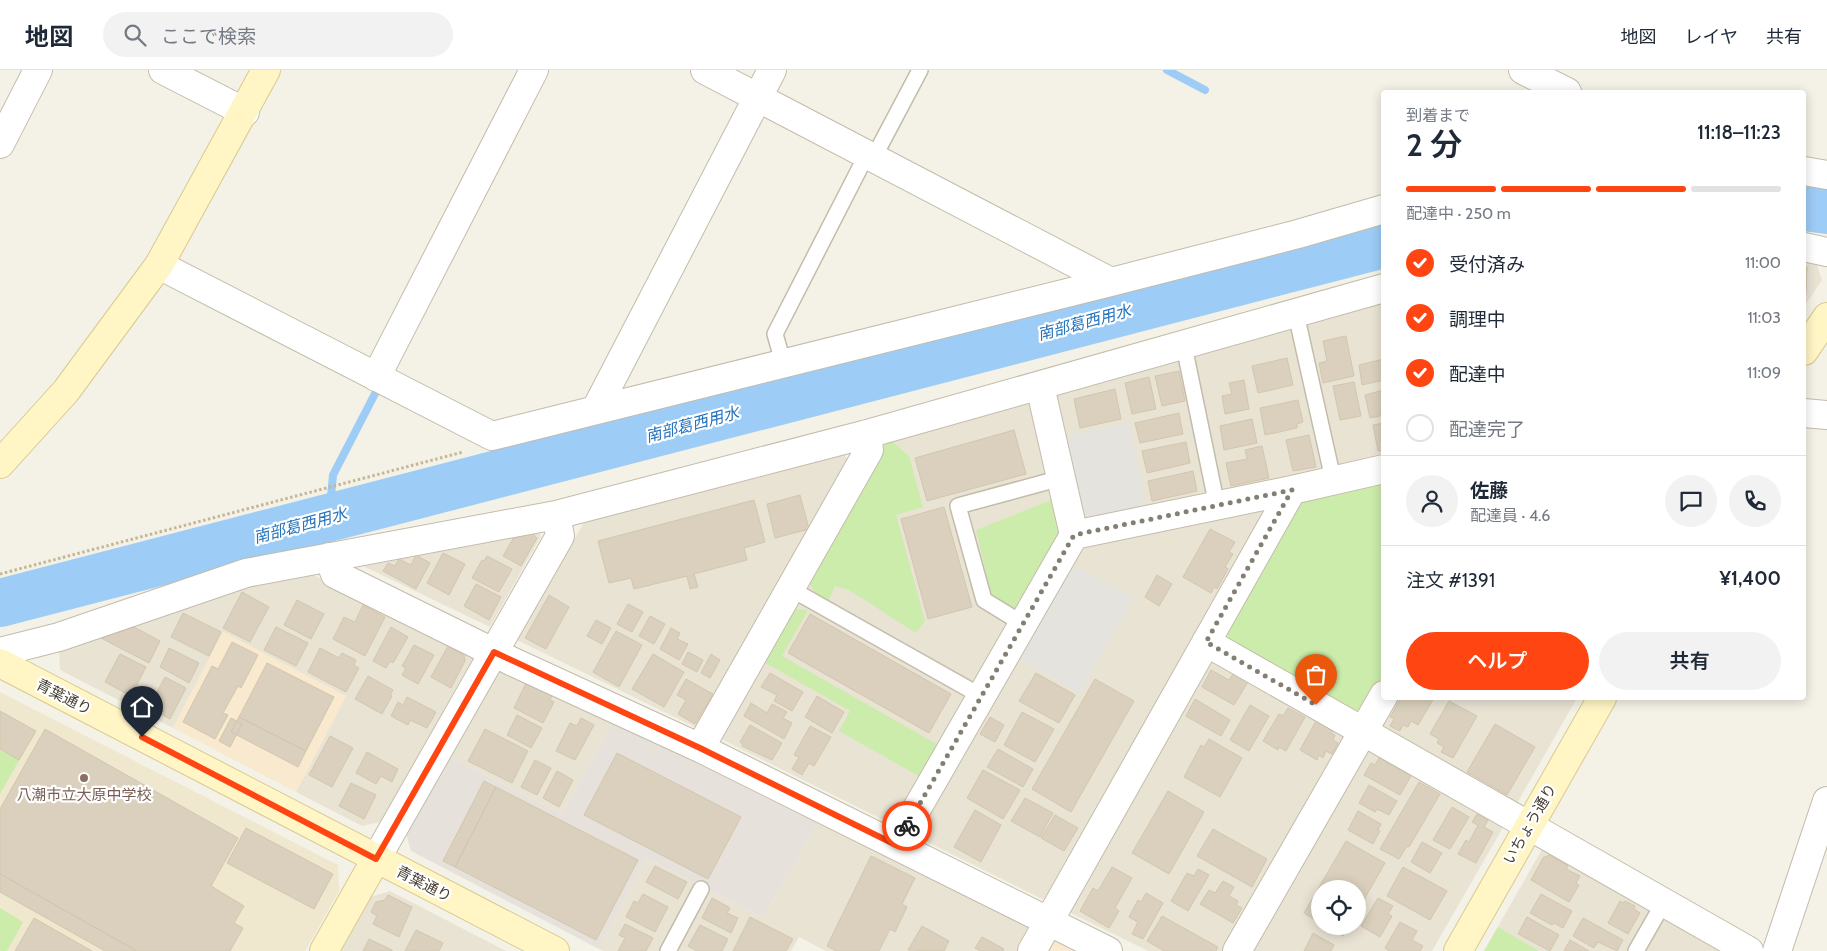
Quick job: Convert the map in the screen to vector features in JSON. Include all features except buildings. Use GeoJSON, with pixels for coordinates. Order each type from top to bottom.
{"type":"FeatureCollection","features":[{"type":"Feature","properties":{"kind":"street"},"geometry":{"type":"LineString","coordinates":[[0,144],[38,70]]}},
{"type":"Feature","properties":{"kind":"street"},"geometry":{"type":"LineString","coordinates":[[163,70],[244,112]]}},
{"type":"Feature","properties":{"kind":"street"},"geometry":{"type":"LineString","coordinates":[[0,464],[66,391],[159,265],[266,70]]}},
{"type":"Feature","properties":{"kind":"street"},"geometry":{"type":"LineString","coordinates":[[376,377],[534,70]]}},
{"type":"Feature","properties":{"kind":"street"},"geometry":{"type":"LineString","coordinates":[[704,70],[1111,282]]}},
{"type":"Feature","properties":{"kind":"street"},"geometry":{"type":"LineString","coordinates":[[596,409],[772,70]]}},
{"type":"Feature","properties":{"kind":"street"},"geometry":{"type":"LineString","coordinates":[[1523,70],[1563,90]]}},
{"type":"Feature","properties":{"kind":"street"},"geometry":{"type":"LineString","coordinates":[[1806,171],[1827,175]]}},
{"type":"Feature","properties":{"kind":"street"},"geometry":{"type":"LineString","coordinates":[[159,265],[492,436],[783,362],[1111,282],[1298,234],[1381,210]]}},
{"type":"Feature","properties":{"kind":"street"},"geometry":{"type":"LineString","coordinates":[[1806,247],[1827,252]]}},
{"type":"Feature","properties":{"kind":"street"},"geometry":{"type":"LineString","coordinates":[[0,652],[59,636],[246,573],[556,515],[867,434],[1381,289]]}},
{"type":"Feature","properties":{"kind":"street"},"geometry":{"type":"LineString","coordinates":[[1806,348],[1827,317]]}},
{"type":"Feature","properties":{"kind":"street"},"geometry":{"type":"LineString","coordinates":[[896,845],[1074,535],[1040,386]]}},
{"type":"Feature","properties":{"kind":"street"},"geometry":{"type":"LineString","coordinates":[[1806,413],[1827,415]]}},
{"type":"Feature","properties":{"kind":"street"},"geometry":{"type":"LineString","coordinates":[[700,748],[869,450],[867,434]]}},
{"type":"Feature","properties":{"kind":"street"},"geometry":{"type":"LineString","coordinates":[[1074,535],[1381,470]]}},
{"type":"Feature","properties":{"kind":"street"},"geometry":{"type":"LineString","coordinates":[[1032,951],[1292,490]]}},
{"type":"Feature","properties":{"kind":"street"},"geometry":{"type":"LineString","coordinates":[[324,951],[560,536],[556,515]]}},
{"type":"Feature","properties":{"kind":"street"},"geometry":{"type":"LineString","coordinates":[[329,557],[335,574],[494,652],[700,748],[1108,951]]}},
{"type":"Feature","properties":{"kind":"street"},"geometry":{"type":"LineString","coordinates":[[1206,642],[1363,732],[1530,824],[1749,951]]}},
{"type":"Feature","properties":{"kind":"street","name":"青葉通り"},"geometry":{"type":"LineString","coordinates":[[0,663],[555,951]]}},
{"type":"Feature","properties":{"kind":"street"},"geometry":{"type":"LineString","coordinates":[[1237,951],[1381,700]]}},
{"type":"Feature","properties":{"kind":"street","name":"いちょう通り"},"geometry":{"type":"LineString","coordinates":[[1458,951],[1601,700]]}},
{"type":"Feature","properties":{"kind":"street"},"geometry":{"type":"LineString","coordinates":[[1777,951],[1827,801]]}},
{"type":"Feature","properties":{"kind":"lane"},"geometry":{"type":"LineString","coordinates":[[783,362],[775,334],[870,155],[920,70]]}},
{"type":"Feature","properties":{"kind":"lane"},"geometry":{"type":"LineString","coordinates":[[1296,314],[1333,479]]}},
{"type":"Feature","properties":{"kind":"lane"},"geometry":{"type":"LineString","coordinates":[[1184,346],[1217,506]]}},
{"type":"Feature","properties":{"kind":"lane"},"geometry":{"type":"LineString","coordinates":[[1023,624],[984,600],[958,506],[1061,478]]}},
{"type":"Feature","properties":{"kind":"lane"},"geometry":{"type":"LineString","coordinates":[[791,588],[981,696]]}},
{"type":"Feature","properties":{"kind":"lane"},"geometry":{"type":"LineString","coordinates":[[668,951],[700,889]]}},
{"type":"Feature","properties":{"kind":"lane"},"geometry":{"type":"LineString","coordinates":[[1636,951],[1664,902]]}},
{"type":"Feature","properties":{"kind":"path"},"geometry":{"type":"LineString","coordinates":[[0,574],[468,451],[492,436]]}},
{"type":"Feature","properties":{"kind":"shaded area"},"geometry":{"type":"Polygon","coordinates":[[[1806,258],[1815,260],[1822,280],[1806,304],[1806,258]]]}},
{"type":"Feature","properties":{"kind":"shaded area"},"geometry":{"type":"Polygon","coordinates":[[[1381,300],[1381,459],[1257,507],[1265,515],[1046,901],[719,738],[888,438],[1054,396],[1381,300]]]}},
{"type":"Feature","properties":{"kind":"shaded area"},"geometry":{"type":"Polygon","coordinates":[[[1129,422],[1147,508],[1083,522],[1065,436],[1129,422]]]}},
{"type":"Feature","properties":{"kind":"shaded area"},"geometry":{"type":"Polygon","coordinates":[[[841,451],[850,462],[699,729],[517,640],[587,517],[841,451]]]}},
{"type":"Feature","properties":{"kind":"shaded area"},"geometry":{"type":"Polygon","coordinates":[[[534,529],[541,536],[490,627],[365,567],[364,564],[534,529]]]}},
{"type":"Feature","properties":{"kind":"shaded area"},"geometry":{"type":"Polygon","coordinates":[[[1070,563],[1134,598],[1079,694],[1016,658],[1070,563]]]}},
{"type":"Feature","properties":{"kind":"shaded area"},"geometry":{"type":"Polygon","coordinates":[[[311,574],[476,653],[380,822],[362,826],[296,792],[346,696],[223,632],[173,728],[60,670],[59,647],[244,586],[311,574]]]}},
{"type":"Feature","properties":{"kind":"shaded area"},"geometry":{"type":"Polygon","coordinates":[[[223,632],[346,696],[296,792],[173,728],[223,632]]]}},
{"type":"Feature","properties":{"kind":"shaded area"},"geometry":{"type":"Polygon","coordinates":[[[1210,658],[1349,736],[1226,951],[1148,951],[1067,911],[1210,658]]]}},
{"type":"Feature","properties":{"kind":"shaded area"},"geometry":{"type":"Polygon","coordinates":[[[502,666],[613,722],[562,814],[451,757],[502,666]]]}},
{"type":"Feature","properties":{"kind":"shaded area","name":"八潮市立大原中学校"},"geometry":{"type":"Polygon","coordinates":[[[0,692],[338,865],[339,891],[305,951],[0,951],[0,692]]]}},
{"type":"Feature","properties":{"kind":"shaded area"},"geometry":{"type":"Polygon","coordinates":[[[1393,700],[1576,700],[1516,805],[1377,727],[1393,700]]]}},
{"type":"Feature","properties":{"kind":"shaded area"},"geometry":{"type":"Polygon","coordinates":[[[613,722],[818,823],[763,918],[646,858],[599,949],[411,851],[406,834],[451,757],[562,814],[613,722]]]}},
{"type":"Feature","properties":{"kind":"shaded area"},"geometry":{"type":"Polygon","coordinates":[[[1366,746],[1505,824],[1432,951],[1250,951],[1366,746]]]}},
{"type":"Feature","properties":{"kind":"shaded area"},"geometry":{"type":"Polygon","coordinates":[[[818,823],[1030,928],[1018,951],[826,951],[799,937],[791,951],[604,951],[599,949],[646,858],[763,918],[818,823]]]}},
{"type":"Feature","properties":{"kind":"shaded area"},"geometry":{"type":"Polygon","coordinates":[[[1544,846],[1652,907],[1627,951],[1484,951],[1544,846]]]}},
{"type":"Feature","properties":{"kind":"shaded area"},"geometry":{"type":"Polygon","coordinates":[[[390,891],[506,951],[340,951],[371,897],[390,891]]]}},
{"type":"Feature","properties":{"kind":"shaded area"},"geometry":{"type":"Polygon","coordinates":[[[1665,915],[1729,951],[1644,951],[1665,915]]]}},
{"type":"Feature","properties":{"kind":"shaded area"},"geometry":{"type":"Polygon","coordinates":[[[1051,938],[1077,951],[1044,951],[1051,938]]]}},
{"type":"Feature","properties":{"kind":"green space"},"geometry":{"type":"Polygon","coordinates":[[[888,438],[909,456],[923,507],[896,515],[925,621],[916,633],[849,590],[835,586],[828,601],[815,593],[808,580],[888,438]]]}},
{"type":"Feature","properties":{"kind":"green space"},"geometry":{"type":"Polygon","coordinates":[[[1381,482],[1381,679],[1364,708],[1351,712],[1230,643],[1226,630],[1301,497],[1381,482]]]}},
{"type":"Feature","properties":{"kind":"green space"},"geometry":{"type":"Polygon","coordinates":[[[1051,500],[1060,531],[1016,609],[992,597],[976,530],[1051,500]]]}},
{"type":"Feature","properties":{"kind":"green space"},"geometry":{"type":"Polygon","coordinates":[[[791,609],[808,610],[782,656],[940,746],[922,778],[839,731],[850,711],[762,661],[791,609]]]}},
{"type":"Feature","properties":{"kind":"green space"},"geometry":{"type":"Polygon","coordinates":[[[0,711],[36,731],[0,794],[0,711]]]}},
{"type":"Feature","properties":{"kind":"green space"},"geometry":{"type":"Polygon","coordinates":[[[0,908],[23,922],[7,951],[0,951],[0,908]]]}},
{"type":"Feature","properties":{"kind":"green space"},"geometry":{"type":"Polygon","coordinates":[[[1498,927],[1539,951],[1484,951],[1498,927]]]}},
{"type":"Feature","properties":{"kind":"waterway"},"geometry":{"type":"LineString","coordinates":[[1167,70],[1205,90]]}},
{"type":"Feature","properties":{"kind":"waterway","name":"南部葛西用水"},"geometry":{"type":"LineString","coordinates":[[1806,207],[1827,210]]}},
{"type":"Feature","properties":{"kind":"waterway","name":"南部葛西用水"},"geometry":{"type":"LineString","coordinates":[[0,603],[1381,245]]}},
{"type":"Feature","properties":{"kind":"waterway"},"geometry":{"type":"LineString","coordinates":[[329,518],[333,475],[380,384]]}},
{"type":"Feature","properties":{"kind":"way so far"},"geometry":{"type":"LineString","coordinates":[[907,826],[1074,535],[1292,490],[1206,642],[1316,705]]}},
{"type":"Feature","properties":{"kind":"place","name":"八潮市立大原中学校"},"geometry":{"type":"Point","coordinates":[84,778]}},
{"type":"Feature","properties":{"kind":"route"},"geometry":{"type":"LineString","coordinates":[[142,737],[376,859],[494,652],[700,748],[896,845],[907,826]]}}]}
